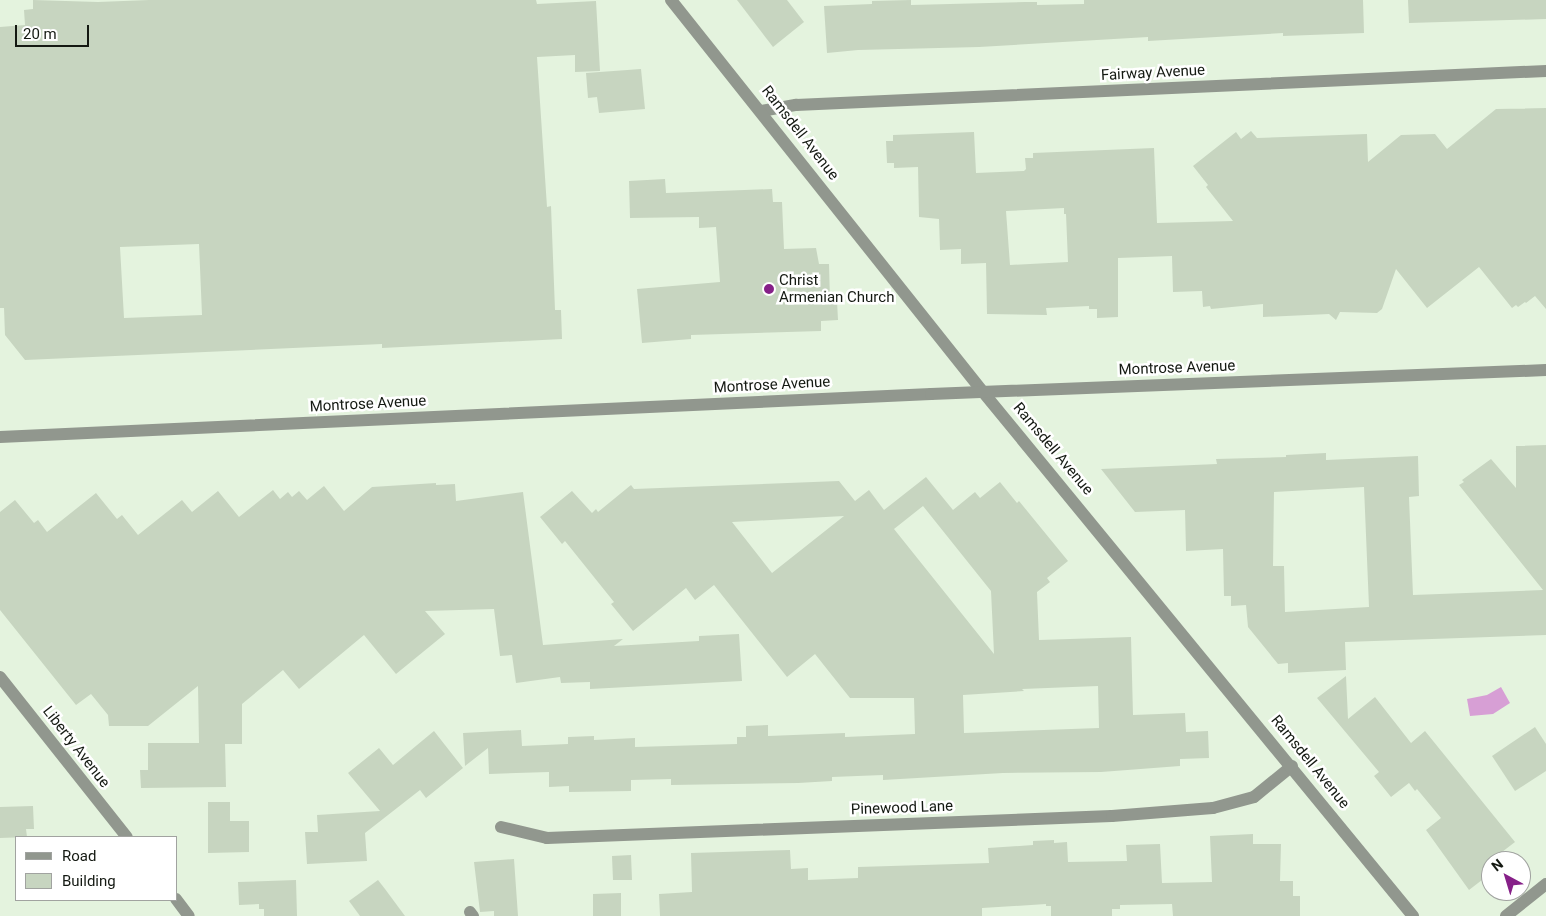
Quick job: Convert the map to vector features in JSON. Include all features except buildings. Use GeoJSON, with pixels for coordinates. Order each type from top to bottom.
{"type":"FeatureCollection","features":[{"type":"Feature","properties":{"kind":"street","name":"Ramsdell Avenue"},"geometry":{"type":"LineString","coordinates":[[671,0],[762,111],[983,392],[1292,766],[1413,916]]}},
{"type":"Feature","properties":{"kind":"street","name":"Fairway Avenue"},"geometry":{"type":"LineString","coordinates":[[762,111],[796,105],[1546,72]]}},
{"type":"Feature","properties":{"kind":"street","name":"Montrose Avenue"},"geometry":{"type":"LineString","coordinates":[[0,437],[983,392],[1546,370]]}},
{"type":"Feature","properties":{"kind":"street","name":"Liberty Avenue"},"geometry":{"type":"LineString","coordinates":[[0,677],[126,836]]}},
{"type":"Feature","properties":{"kind":"street","name":"Pinewood Lane"},"geometry":{"type":"LineString","coordinates":[[501,827],[547,838],[1140,814],[1214,808],[1254,797],[1292,766]]}},
{"type":"Feature","properties":{"kind":"street"},"geometry":{"type":"LineString","coordinates":[[1506,916],[1546,884]]}},
{"type":"Feature","properties":{"kind":"street"},"geometry":{"type":"LineString","coordinates":[[178,901],[190,916]]}},
{"type":"Feature","properties":{"kind":"shaded area"},"geometry":{"type":"Polygon","coordinates":[[[1501,687],[1510,703],[1493,714],[1470,716],[1467,699],[1487,695],[1501,687]]]}},
{"type":"Feature","properties":{"kind":"place","name":"Christ Armenian Church"},"geometry":{"type":"Point","coordinates":[769,289]}}]}
